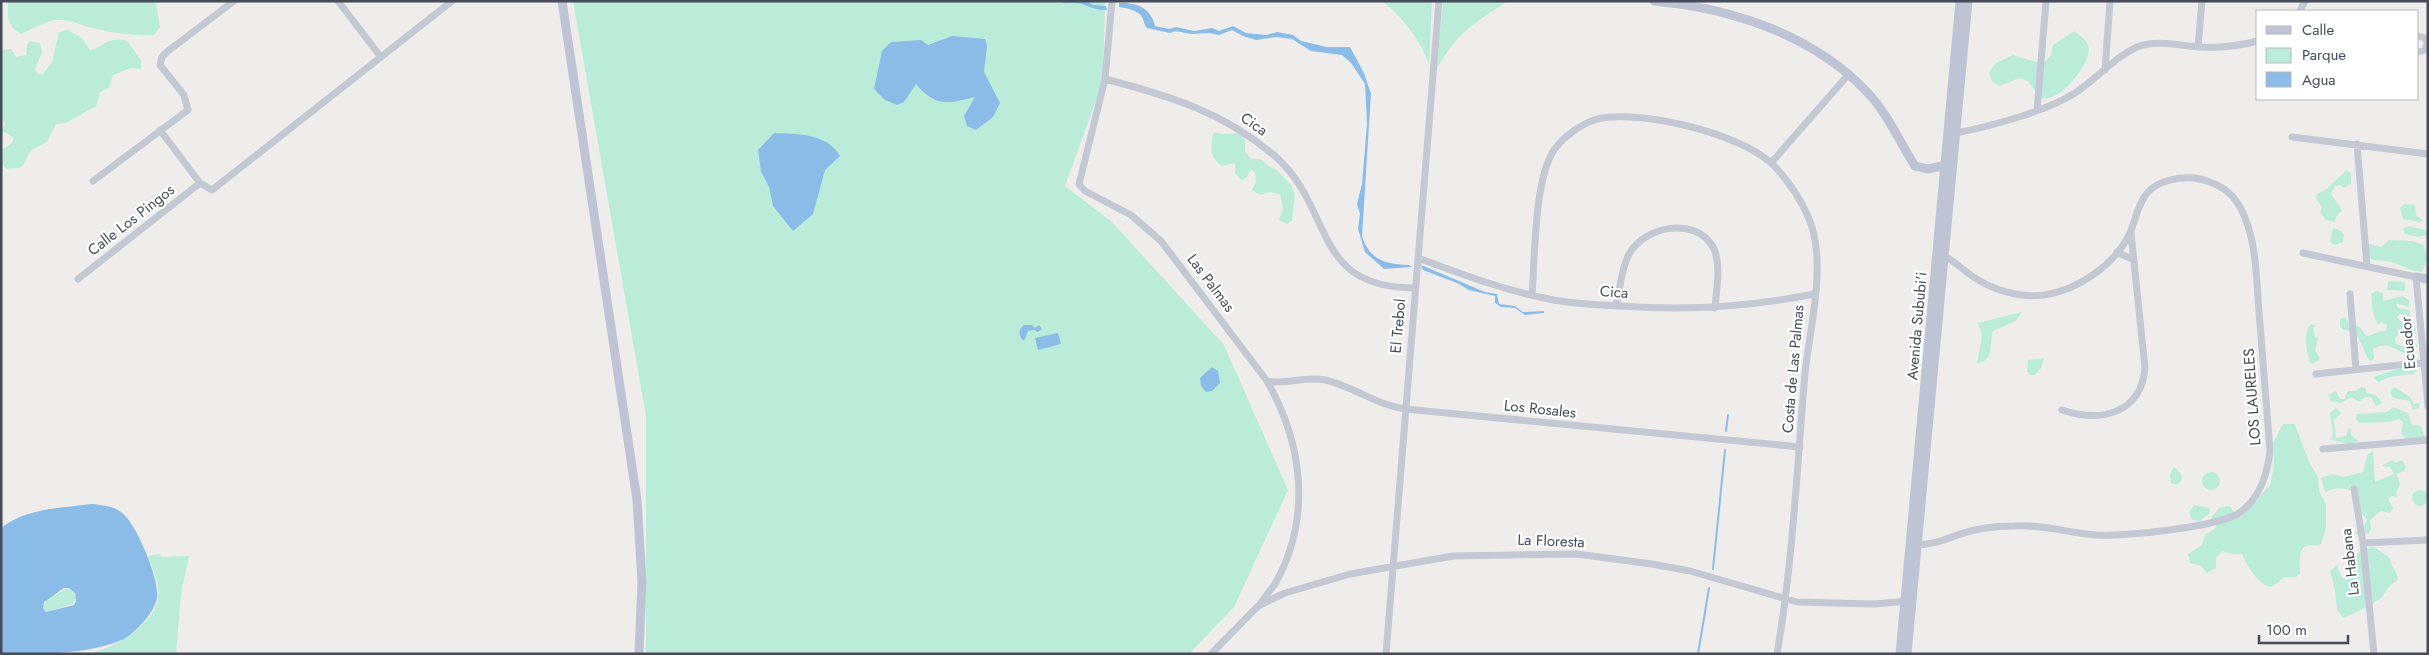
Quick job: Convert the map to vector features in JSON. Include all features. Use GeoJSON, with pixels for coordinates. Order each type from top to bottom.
{"type":"FeatureCollection","features":[{"type":"Feature","properties":{"kind":"street"},"geometry":{"type":"LineString","coordinates":[[93,181],[188,110],[184,95],[160,65],[162,57],[234,1]]}},
{"type":"Feature","properties":{"kind":"street"},"geometry":{"type":"LineString","coordinates":[[338,1],[380,56]]}},
{"type":"Feature","properties":{"kind":"street"},"geometry":{"type":"LineString","coordinates":[[160,130],[200,183],[212,190],[452,1]]}},
{"type":"Feature","properties":{"kind":"street"},"geometry":{"type":"LineString","coordinates":[[562,1],[637,500],[642,582],[639,654]]}},
{"type":"Feature","properties":{"kind":"street","name":"Las Palmas"},"geometry":{"type":"LineString","coordinates":[[1112,1],[1105,78],[1079,184],[1081,188],[1092,195],[1131,215],[1161,241],[1267,381],[1278,400],[1292,435],[1297,456],[1299,505],[1295,530],[1275,583],[1258,606]]}},
{"type":"Feature","properties":{"kind":"street","name":"El Trebol"},"geometry":{"type":"LineString","coordinates":[[1386,654],[1404,409],[1439,1]]}},
{"type":"Feature","properties":{"kind":"street","name":"Avenida Sububi'i"},"geometry":{"type":"LineString","coordinates":[[1907,654],[1908,601],[1949,164],[1960,1]]}},
{"type":"Feature","properties":{"kind":"street","name":"Avenida Sububi'i"},"geometry":{"type":"LineString","coordinates":[[1949,164],[1956,133],[1968,1]]}},
{"type":"Feature","properties":{"kind":"street"},"geometry":{"type":"LineString","coordinates":[[2037,110],[2046,1]]}},
{"type":"Feature","properties":{"kind":"street"},"geometry":{"type":"LineString","coordinates":[[2104,70],[2110,1]]}},
{"type":"Feature","properties":{"kind":"street"},"geometry":{"type":"LineString","coordinates":[[2198,47],[2202,1]]}},
{"type":"Feature","properties":{"kind":"street"},"geometry":{"type":"LineString","coordinates":[[1661,2],[1725,14],[1770,28],[1812,49],[1848,75],[1867,92],[1882,112],[1915,166],[1928,169],[1949,164]]}},
{"type":"Feature","properties":{"kind":"street"},"geometry":{"type":"LineString","coordinates":[[2419,36],[2425,38],[2428,45]]}},
{"type":"Feature","properties":{"kind":"street"},"geometry":{"type":"LineString","coordinates":[[1956,133],[2037,110],[2074,93],[2125,54],[2148,44],[2171,43],[2215,48],[2256,41]]}},
{"type":"Feature","properties":{"kind":"street"},"geometry":{"type":"LineString","coordinates":[[1532,295],[1542,181],[1554,151],[1565,137],[1582,125],[1616,117],[1639,116],[1720,136],[1740,144],[1771,163],[1848,75]]}},
{"type":"Feature","properties":{"kind":"street","name":"Cica"},"geometry":{"type":"LineString","coordinates":[[1105,78],[1191,104],[1246,133],[1278,159],[1301,186],[1325,237],[1346,267],[1374,284],[1391,288],[1415,288]]}},
{"type":"Feature","properties":{"kind":"street"},"geometry":{"type":"LineString","coordinates":[[2292,137],[2428,154]]}},
{"type":"Feature","properties":{"kind":"street"},"geometry":{"type":"LineString","coordinates":[[2357,144],[2367,266]]}},
{"type":"Feature","properties":{"kind":"street","name":"Costa de Las Palmas"},"geometry":{"type":"LineString","coordinates":[[1771,163],[1798,199],[1812,226],[1818,268],[1786,600],[1777,654]]}},
{"type":"Feature","properties":{"kind":"street","name":"LOS LAURELES"},"geometry":{"type":"LineString","coordinates":[[1917,545],[1937,543],[1974,530],[2013,526],[2028,525],[2100,535],[2150,532],[2229,517],[2241,512],[2255,497],[2264,480],[2270,451],[2255,260],[2248,226],[2240,207],[2219,184],[2189,178],[2170,180],[2149,191],[2142,200],[2131,231],[2117,252],[2103,267],[2076,286],[2042,295],[2014,293],[1985,285],[1941,254]]}},
{"type":"Feature","properties":{"kind":"street","name":"Calle Los Pingos"},"geometry":{"type":"LineString","coordinates":[[78,279],[200,183]]}},
{"type":"Feature","properties":{"kind":"street"},"geometry":{"type":"LineString","coordinates":[[1616,306],[1629,254],[1639,242],[1650,234],[1664,229],[1678,228],[1696,232],[1713,248],[1717,265],[1715,308]]}},
{"type":"Feature","properties":{"kind":"street"},"geometry":{"type":"LineString","coordinates":[[2062,410],[2078,414],[2109,414],[2128,405],[2140,389],[2145,368],[2131,231]]}},
{"type":"Feature","properties":{"kind":"street"},"geometry":{"type":"LineString","coordinates":[[2117,252],[2134,260]]}},
{"type":"Feature","properties":{"kind":"street"},"geometry":{"type":"LineString","coordinates":[[2303,253],[2428,279]]}},
{"type":"Feature","properties":{"kind":"street","name":"Avenida Sububi'i"},"geometry":{"type":"LineString","coordinates":[[1900,654],[1917,545],[1941,254]]}},
{"type":"Feature","properties":{"kind":"street","name":"Cica"},"geometry":{"type":"LineString","coordinates":[[1418,258],[1481,282],[1532,295],[1616,306],[1666,309],[1715,308],[1767,303],[1814,294]]}},
{"type":"Feature","properties":{"kind":"street","name":"Ecuador"},"geometry":{"type":"LineString","coordinates":[[2416,277],[2426,362],[2428,406]]}},
{"type":"Feature","properties":{"kind":"street"},"geometry":{"type":"LineString","coordinates":[[2350,294],[2356,369]]}},
{"type":"Feature","properties":{"kind":"street"},"geometry":{"type":"LineString","coordinates":[[2316,374],[2426,362]]}},
{"type":"Feature","properties":{"kind":"street","name":"Los Rosales"},"geometry":{"type":"LineString","coordinates":[[1267,381],[1284,382],[1295,379],[1321,379],[1351,388],[1389,407],[1404,409],[1800,447]]}},
{"type":"Feature","properties":{"kind":"street"},"geometry":{"type":"LineString","coordinates":[[1278,400],[1278,392],[1284,382]]}},
{"type":"Feature","properties":{"kind":"street"},"geometry":{"type":"LineString","coordinates":[[2323,449],[2428,440]]}},
{"type":"Feature","properties":{"kind":"street","name":"La Habana"},"geometry":{"type":"LineString","coordinates":[[2355,493],[2363,544],[2374,654]]}},
{"type":"Feature","properties":{"kind":"street"},"geometry":{"type":"LineString","coordinates":[[2363,544],[2428,540]]}},
{"type":"Feature","properties":{"kind":"street","name":"La Floresta"},"geometry":{"type":"LineString","coordinates":[[1211,654],[1258,606],[1285,594],[1350,574],[1480,554],[1577,554],[1652,564],[1690,571],[1786,600],[1874,604],[1908,601]]}},
{"type":"Feature","properties":{"kind":"street"},"geometry":{"type":"LineString","coordinates":[[1275,583],[1280,593],[1285,594]]}},
{"type":"Feature","properties":{"kind":"green space"},"geometry":{"type":"Polygon","coordinates":[[[8,1],[156,1],[160,27],[154,35],[131,35],[101,30],[66,20],[52,20],[21,34],[10,24],[8,1]]]}},
{"type":"Feature","properties":{"kind":"green space"},"geometry":{"type":"Polygon","coordinates":[[[573,1],[1105,1],[1103,81],[1065,186],[1112,222],[1224,345],[1288,490],[1234,607],[1189,654],[646,654],[646,416],[573,1]]]}},
{"type":"Feature","properties":{"kind":"green space"},"geometry":{"type":"Polygon","coordinates":[[[1382,1],[1432,1],[1429,64],[1421,46],[1410,29],[1382,1]]]}},
{"type":"Feature","properties":{"kind":"green space"},"geometry":{"type":"Polygon","coordinates":[[[1443,1],[1506,2],[1467,30],[1452,45],[1437,68],[1443,1]]]}},
{"type":"Feature","properties":{"kind":"green space"},"geometry":{"type":"Polygon","coordinates":[[[68,30],[82,38],[90,50],[114,40],[127,41],[141,60],[141,69],[131,68],[113,75],[109,88],[100,92],[96,106],[66,123],[56,124],[47,142],[30,151],[20,168],[7,169],[1,163],[1,150],[12,143],[14,138],[5,132],[1,135],[1,128],[5,126],[5,122],[1,119],[1,50],[11,49],[16,57],[26,55],[27,45],[30,41],[40,43],[42,52],[35,70],[38,74],[43,74],[52,62],[59,32],[68,30]]]}},
{"type":"Feature","properties":{"kind":"green space"},"geometry":{"type":"Polygon","coordinates":[[[2074,31],[2084,39],[2089,51],[2078,75],[2058,94],[2049,98],[2040,98],[2028,81],[2019,78],[2000,86],[1992,81],[1989,72],[1996,63],[2013,55],[2043,64],[2051,55],[2053,45],[2074,31]]]}},
{"type":"Feature","properties":{"kind":"green space"},"geometry":{"type":"Polygon","coordinates":[[[1214,132],[1224,134],[1239,133],[1245,140],[1245,151],[1251,159],[1261,159],[1268,166],[1277,170],[1291,185],[1295,195],[1292,221],[1287,224],[1279,220],[1283,208],[1280,194],[1270,192],[1260,195],[1252,190],[1256,182],[1255,172],[1251,170],[1246,178],[1241,180],[1235,173],[1235,163],[1222,166],[1218,163],[1212,151],[1214,132]]]}},
{"type":"Feature","properties":{"kind":"green space"},"geometry":{"type":"Polygon","coordinates":[[[2347,170],[2351,173],[2351,183],[2344,188],[2340,185],[2335,186],[2331,194],[2342,210],[2336,217],[2335,222],[2326,220],[2320,212],[2322,207],[2316,199],[2317,194],[2325,190],[2347,170]]]}},
{"type":"Feature","properties":{"kind":"green space"},"geometry":{"type":"Polygon","coordinates":[[[2404,204],[2415,205],[2416,215],[2424,221],[2403,219],[2400,208],[2404,204]]]}},
{"type":"Feature","properties":{"kind":"green space"},"geometry":{"type":"Polygon","coordinates":[[[2408,226],[2425,230],[2428,235],[2418,237],[2405,234],[2403,228],[2408,226]]]}},
{"type":"Feature","properties":{"kind":"green space"},"geometry":{"type":"Polygon","coordinates":[[[2333,228],[2341,231],[2344,235],[2343,242],[2334,245],[2330,241],[2333,228]]]}},
{"type":"Feature","properties":{"kind":"green space"},"geometry":{"type":"Polygon","coordinates":[[[2389,240],[2413,241],[2424,245],[2427,259],[2422,272],[2366,256],[2368,244],[2382,247],[2389,240]]]}},
{"type":"Feature","properties":{"kind":"green space"},"geometry":{"type":"Polygon","coordinates":[[[2388,281],[2405,282],[2405,291],[2387,290],[2388,281]]]}},
{"type":"Feature","properties":{"kind":"green space"},"geometry":{"type":"Polygon","coordinates":[[[2376,291],[2383,293],[2383,301],[2402,296],[2409,300],[2409,307],[2396,303],[2398,308],[2410,310],[2410,316],[2406,318],[2400,314],[2397,317],[2400,321],[2412,322],[2416,329],[2415,334],[2398,335],[2395,338],[2396,344],[2403,346],[2409,343],[2409,337],[2412,338],[2418,346],[2408,355],[2383,345],[2373,349],[2374,359],[2370,361],[2354,333],[2355,325],[2360,327],[2366,336],[2386,331],[2387,325],[2381,322],[2378,325],[2373,313],[2371,294],[2376,291]]]}},
{"type":"Feature","properties":{"kind":"green space"},"geometry":{"type":"Polygon","coordinates":[[[2022,312],[2016,321],[1993,331],[1987,359],[1977,363],[1982,336],[1978,323],[2022,312]]]}},
{"type":"Feature","properties":{"kind":"green space"},"geometry":{"type":"Polygon","coordinates":[[[2345,317],[2351,328],[2349,331],[2340,327],[2340,319],[2345,317]]]}},
{"type":"Feature","properties":{"kind":"green space"},"geometry":{"type":"Polygon","coordinates":[[[2311,324],[2316,326],[2313,328],[2315,337],[2318,338],[2315,350],[2320,359],[2312,364],[2310,363],[2306,343],[2308,328],[2311,324]]]}},
{"type":"Feature","properties":{"kind":"green space"},"geometry":{"type":"Polygon","coordinates":[[[2044,358],[2041,368],[2035,375],[2030,375],[2027,371],[2028,360],[2044,358]]]}},
{"type":"Feature","properties":{"kind":"green space"},"geometry":{"type":"Polygon","coordinates":[[[2408,367],[2417,371],[2413,374],[2390,377],[2378,382],[2373,377],[2400,368],[2408,367]]]}},
{"type":"Feature","properties":{"kind":"green space"},"geometry":{"type":"Polygon","coordinates":[[[2361,387],[2366,388],[2366,393],[2376,395],[2382,403],[2376,406],[2371,397],[2365,397],[2359,402],[2352,397],[2341,403],[2331,401],[2328,395],[2336,391],[2340,399],[2344,399],[2348,391],[2355,391],[2361,387]]]}},
{"type":"Feature","properties":{"kind":"green space"},"geometry":{"type":"Polygon","coordinates":[[[2395,387],[2410,397],[2414,404],[2419,403],[2419,408],[2413,410],[2410,401],[2393,398],[2390,392],[2395,387]]]}},
{"type":"Feature","properties":{"kind":"green space"},"geometry":{"type":"Polygon","coordinates":[[[2393,407],[2408,413],[2412,425],[2421,426],[2425,438],[2415,440],[2403,436],[2401,433],[2403,422],[2399,419],[2390,422],[2359,423],[2356,418],[2357,414],[2387,412],[2393,407]]]}},
{"type":"Feature","properties":{"kind":"green space"},"geometry":{"type":"Polygon","coordinates":[[[2336,408],[2341,413],[2334,420],[2336,438],[2346,436],[2349,428],[2351,429],[2351,435],[2358,441],[2351,444],[2331,440],[2333,433],[2330,413],[2336,408]]]}},
{"type":"Feature","properties":{"kind":"green space"},"geometry":{"type":"Polygon","coordinates":[[[2283,424],[2295,424],[2309,462],[2318,477],[2319,491],[2326,504],[2326,528],[2321,544],[2305,546],[2300,556],[2300,574],[2296,577],[2285,577],[2273,586],[2264,584],[2259,580],[2250,569],[2242,554],[2222,551],[2216,558],[2216,568],[2207,573],[2201,566],[2190,563],[2188,554],[2202,545],[2205,535],[2217,527],[2211,518],[2220,507],[2230,506],[2241,517],[2270,485],[2274,465],[2273,443],[2283,424]]]}},
{"type":"Feature","properties":{"kind":"green space"},"geometry":{"type":"Polygon","coordinates":[[[2373,451],[2375,482],[2394,474],[2390,467],[2381,466],[2392,460],[2396,463],[2402,460],[2406,467],[2404,471],[2397,474],[2400,484],[2396,493],[2397,497],[2392,496],[2388,499],[2393,508],[2390,513],[2381,511],[2370,520],[2371,529],[2369,533],[2359,536],[2355,533],[2358,529],[2363,529],[2367,520],[2360,511],[2352,490],[2337,488],[2325,492],[2321,478],[2333,474],[2343,477],[2363,472],[2368,454],[2373,451]]]}},
{"type":"Feature","properties":{"kind":"green space"},"geometry":{"type":"Polygon","coordinates":[[[2173,467],[2182,476],[2181,481],[2177,485],[2171,483],[2170,475],[2173,467]]]}},
{"type":"Feature","properties":{"kind":"green space"},"geometry":{"type":"Polygon","coordinates":[[[2211,472],[2217,475],[2220,481],[2217,487],[2211,490],[2205,487],[2202,481],[2205,475],[2211,472]]]}},
{"type":"Feature","properties":{"kind":"green space"},"geometry":{"type":"Polygon","coordinates":[[[2420,490],[2426,492],[2428,498],[2426,504],[2420,506],[2414,504],[2412,498],[2414,492],[2420,490]]]}},
{"type":"Feature","properties":{"kind":"green space"},"geometry":{"type":"Polygon","coordinates":[[[2194,505],[2210,508],[2210,513],[2200,521],[2192,520],[2189,512],[2194,505]]]}},
{"type":"Feature","properties":{"kind":"green space"},"geometry":{"type":"Polygon","coordinates":[[[2374,547],[2390,558],[2398,580],[2388,588],[2380,599],[2343,618],[2337,610],[2335,590],[2330,571],[2337,565],[2342,578],[2347,580],[2351,576],[2355,560],[2360,551],[2374,547]]]}},
{"type":"Feature","properties":{"kind":"green space"},"geometry":{"type":"Polygon","coordinates":[[[160,554],[161,557],[189,556],[181,593],[176,654],[91,654],[111,646],[132,634],[150,617],[158,598],[158,587],[148,556],[160,554]]]}},
{"type":"Feature","properties":{"kind":"green space"},"geometry":{"type":"Polygon","coordinates":[[[68,588],[75,595],[73,604],[46,612],[43,607],[47,599],[68,588]]]}},
{"type":"Feature","properties":{"kind":"water"},"geometry":{"type":"Polygon","coordinates":[[[1060,1],[1087,1],[1093,5],[1106,6],[1107,10],[1097,9],[1060,1]]]}},
{"type":"Feature","properties":{"kind":"water"},"geometry":{"type":"Polygon","coordinates":[[[1119,3],[1142,7],[1150,14],[1155,26],[1169,29],[1176,27],[1194,31],[1212,28],[1219,31],[1233,26],[1246,33],[1266,35],[1277,32],[1293,35],[1301,41],[1327,47],[1350,47],[1364,73],[1371,94],[1362,236],[1369,251],[1380,260],[1412,267],[1384,269],[1365,252],[1358,229],[1360,214],[1357,204],[1362,184],[1367,123],[1365,84],[1351,63],[1342,55],[1311,51],[1292,39],[1276,37],[1256,40],[1232,30],[1219,35],[1209,33],[1191,34],[1176,31],[1170,33],[1147,28],[1143,18],[1138,13],[1119,7],[1119,3]]]}},
{"type":"Feature","properties":{"kind":"water"},"geometry":{"type":"Polygon","coordinates":[[[952,36],[985,39],[987,46],[984,72],[1000,103],[993,117],[976,130],[967,126],[964,116],[975,97],[942,102],[929,97],[916,84],[904,102],[897,105],[885,100],[874,89],[882,51],[891,42],[921,40],[928,45],[952,36]]]}},
{"type":"Feature","properties":{"kind":"water"},"geometry":{"type":"Polygon","coordinates":[[[774,133],[811,136],[827,143],[840,156],[825,170],[813,214],[793,231],[773,206],[769,187],[761,171],[758,150],[774,133]]]}},
{"type":"Feature","properties":{"kind":"water"},"geometry":{"type":"Polygon","coordinates":[[[1421,265],[1485,292],[1497,294],[1499,304],[1515,306],[1523,312],[1544,311],[1544,313],[1525,315],[1515,308],[1501,307],[1495,303],[1495,296],[1469,290],[1457,283],[1423,270],[1421,265]]]}},
{"type":"Feature","properties":{"kind":"water"},"geometry":{"type":"Polygon","coordinates":[[[1024,325],[1032,325],[1035,328],[1039,325],[1042,329],[1038,332],[1034,330],[1028,331],[1024,341],[1019,333],[1024,325]]]}},
{"type":"Feature","properties":{"kind":"water"},"geometry":{"type":"Polygon","coordinates":[[[1058,333],[1061,344],[1038,350],[1035,338],[1058,333]]]}},
{"type":"Feature","properties":{"kind":"water"},"geometry":{"type":"Polygon","coordinates":[[[1212,367],[1218,371],[1220,383],[1212,391],[1206,392],[1201,386],[1200,378],[1212,367]]]}},
{"type":"Feature","properties":{"kind":"water"},"geometry":{"type":"Polygon","coordinates":[[[92,504],[111,507],[121,512],[140,539],[155,578],[157,598],[152,610],[129,636],[110,644],[80,651],[1,654],[1,528],[11,521],[33,513],[92,504]],[[64,588],[44,602],[43,608],[46,612],[74,605],[76,601],[75,593],[69,588],[64,588]]]}},
{"type":"Feature","properties":{"kind":"waterway"},"geometry":{"type":"LineString","coordinates":[[1726,431],[1728,415]]}},
{"type":"Feature","properties":{"kind":"waterway"},"geometry":{"type":"LineString","coordinates":[[1713,569],[1725,450]]}},
{"type":"Feature","properties":{"kind":"waterway"},"geometry":{"type":"LineString","coordinates":[[1698,654],[1709,588]]}}]}
